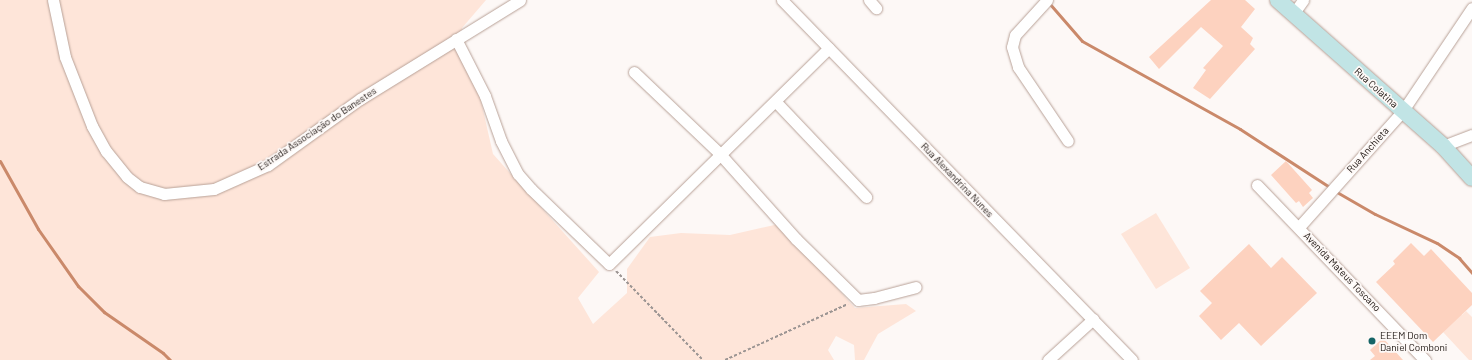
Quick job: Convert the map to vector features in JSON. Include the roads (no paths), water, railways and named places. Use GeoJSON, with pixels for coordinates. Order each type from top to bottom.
{"type":"FeatureCollection","features":[{"type":"Feature","properties":{"kind":"main road","name":"Rua Colatina"},"geometry":{"type":"LineString","coordinates":[[1279,1],[1402,112],[1443,146],[1472,178]]}},
{"type":"Feature","properties":{"kind":"street","name":"Estrada Associação do Banestes"},"geometry":{"type":"LineString","coordinates":[[53,0],[61,41],[76,90],[106,152],[133,182],[150,191],[164,194],[208,190],[256,172],[312,135],[360,99],[520,0]]}},
{"type":"Feature","properties":{"kind":"street","name":"Rua Alexandrina Nunes"},"geometry":{"type":"LineString","coordinates":[[782,0],[1132,360]]}},
{"type":"Feature","properties":{"kind":"street"},"geometry":{"type":"LineString","coordinates":[[1031,0],[1044,3]]}},
{"type":"Feature","properties":{"kind":"street"},"geometry":{"type":"LineString","coordinates":[[1293,14],[1303,0]]}},
{"type":"Feature","properties":{"kind":"street"},"geometry":{"type":"LineString","coordinates":[[1044,3],[1014,35],[1012,48],[1018,66],[1068,142]]}},
{"type":"Feature","properties":{"kind":"street","name":"Rua Anchieta"},"geometry":{"type":"LineString","coordinates":[[1299,227],[1402,112],[1472,8]]}},
{"type":"Feature","properties":{"kind":"street"},"geometry":{"type":"LineString","coordinates":[[456,39],[485,96],[501,141],[518,174],[531,190],[609,264],[830,48]]}},
{"type":"Feature","properties":{"kind":"street"},"geometry":{"type":"LineString","coordinates":[[634,72],[720,154],[796,239],[858,300],[870,299],[916,287]]}},
{"type":"Feature","properties":{"kind":"street"},"geometry":{"type":"LineString","coordinates":[[776,102],[866,197]]}},
{"type":"Feature","properties":{"kind":"street"},"geometry":{"type":"LineString","coordinates":[[1443,146],[1472,135]]}},
{"type":"Feature","properties":{"kind":"street","name":"Avenida Mateus Toscano"},"geometry":{"type":"LineString","coordinates":[[1257,185],[1426,360]]}},
{"type":"Feature","properties":{"kind":"street"},"geometry":{"type":"LineString","coordinates":[[1048,360],[1093,319]]}},
{"type":"Feature","properties":{"kind":"waterway"},"geometry":{"type":"LineString","coordinates":[[1049,3],[1082,41],[1240,129],[1331,188]]}},
{"type":"Feature","properties":{"kind":"waterway"},"geometry":{"type":"LineString","coordinates":[[0,161],[38,229],[78,286],[104,312],[163,353],[170,360]]}},
{"type":"Feature","properties":{"kind":"waterway"},"geometry":{"type":"LineString","coordinates":[[1335,191],[1375,214],[1437,243],[1459,258],[1472,273]]}},
{"type":"Feature","properties":{"kind":"place","name":"EEEM Dom Daniel Comboni"},"geometry":{"type":"Point","coordinates":[1372,341]}}]}
